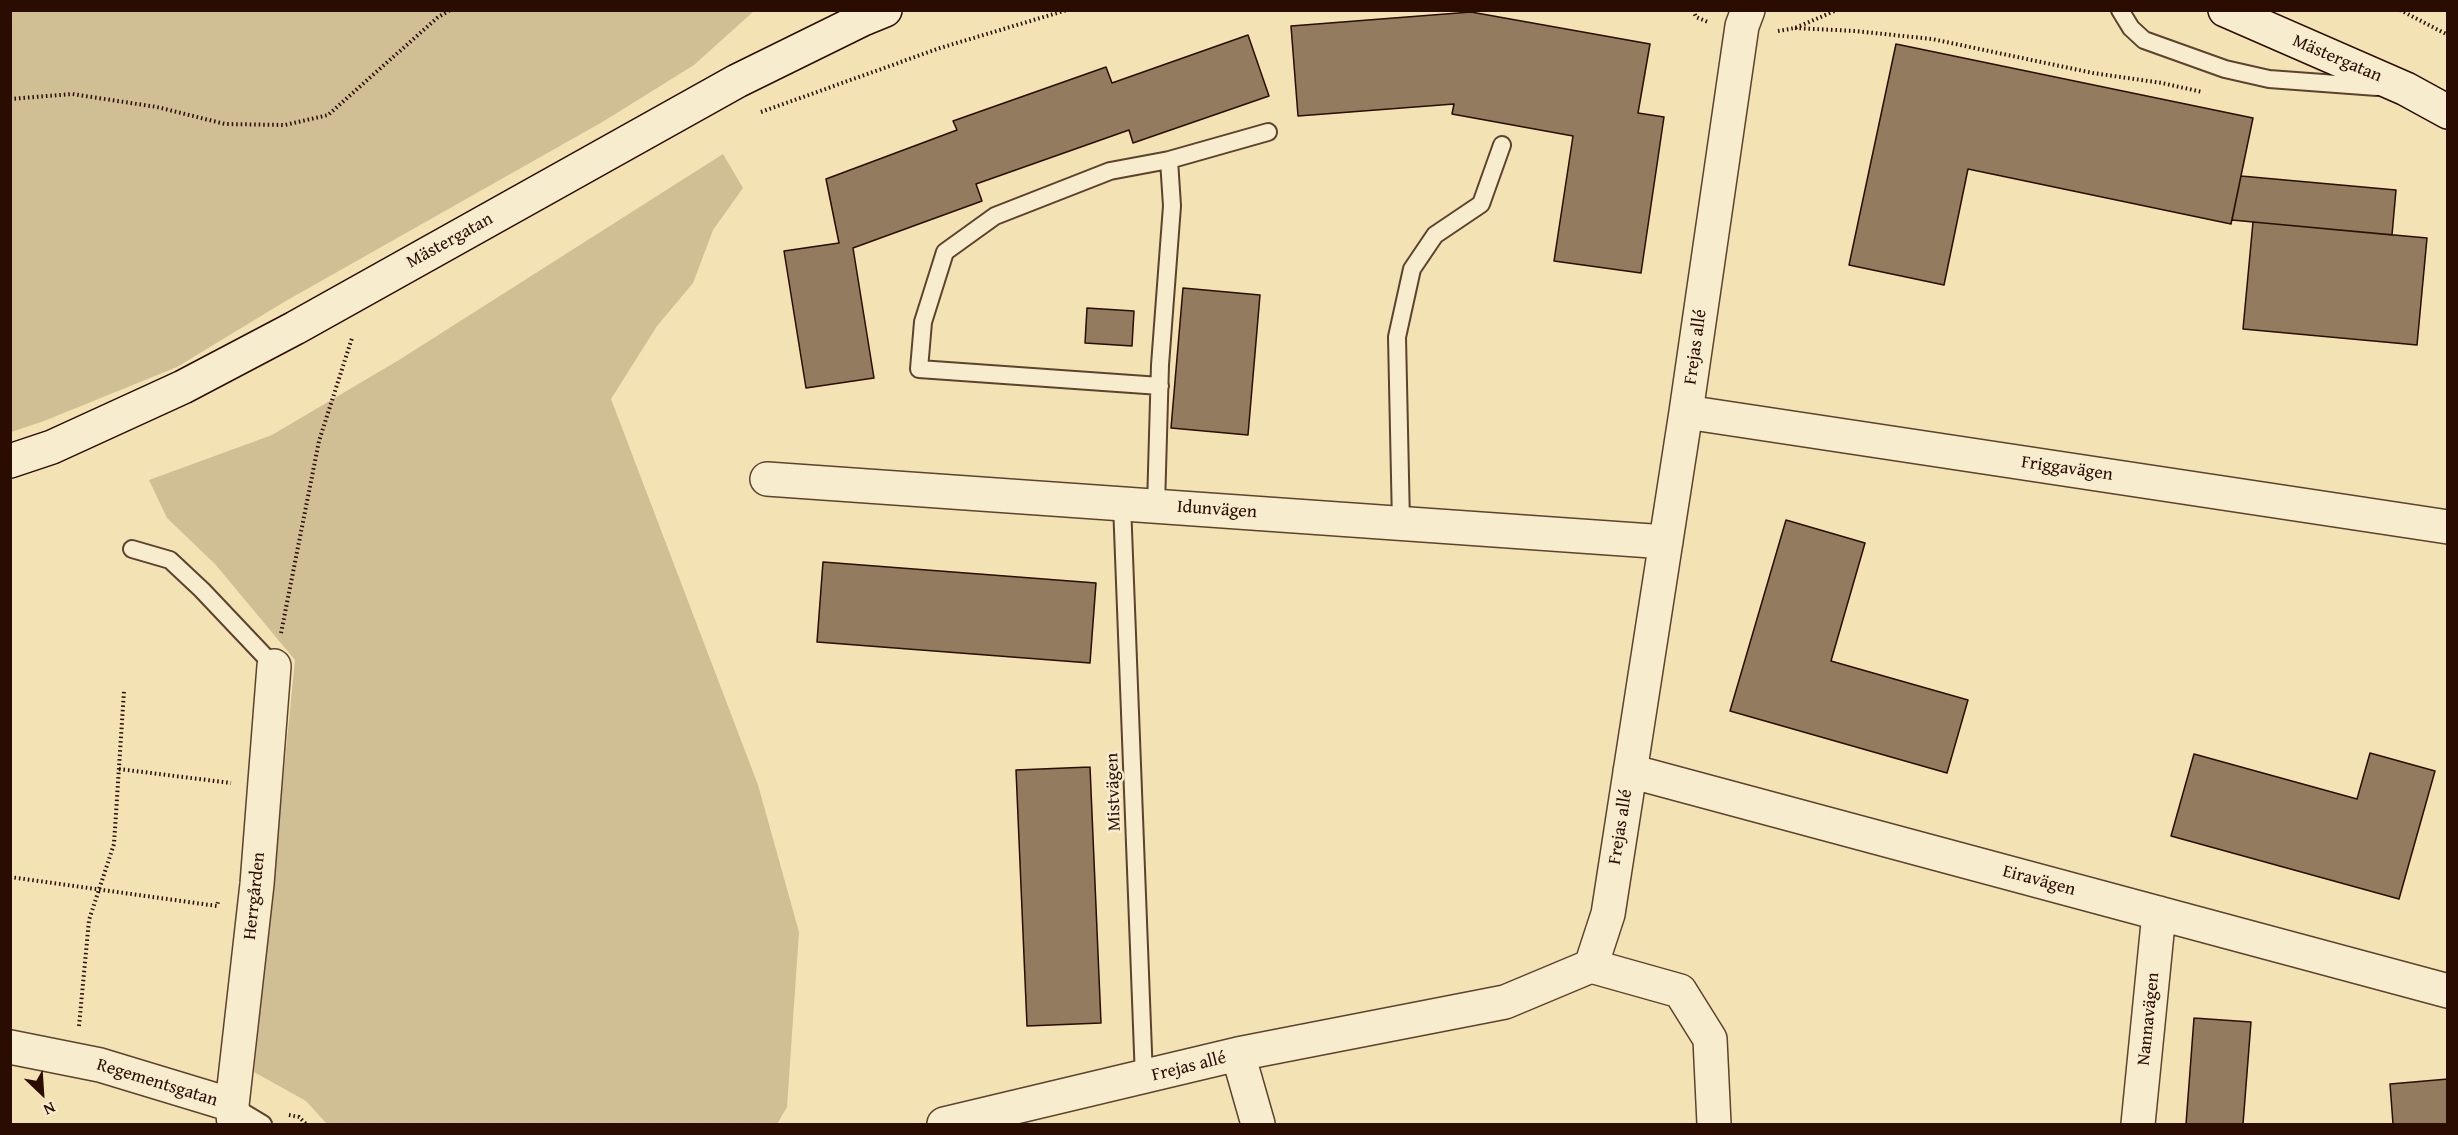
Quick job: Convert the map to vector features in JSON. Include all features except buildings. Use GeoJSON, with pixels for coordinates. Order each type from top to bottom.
{"type":"FeatureCollection","features":[{"type":"Feature","properties":{"kind":"street","name":"Mästergatan"},"geometry":{"type":"LineString","coordinates":[[10,461],[52,447],[183,387],[306,322],[737,81],[885,10]]}},
{"type":"Feature","properties":{"kind":"street","name":"Mästergatan"},"geometry":{"type":"LineString","coordinates":[[2225,10],[2406,88],[2448,112]]}},
{"type":"Feature","properties":{"kind":"street","name":"Mästergatan"},"geometry":{"type":"LineString","coordinates":[[2277,10],[2448,92]]}},
{"type":"Feature","properties":{"kind":"street","name":"Frejas allé"},"geometry":{"type":"LineString","coordinates":[[944,1125],[1238,1054],[1505,1002],[1591,966],[1608,914],[1686,412],[1743,16]]}},
{"type":"Feature","properties":{"kind":"street","name":"Friggavägen"},"geometry":{"type":"LineString","coordinates":[[1686,412],[2448,527]]}},
{"type":"Feature","properties":{"kind":"street","name":"Idunvägen"},"geometry":{"type":"LineString","coordinates":[[767,479],[1666,542]]}},
{"type":"Feature","properties":{"kind":"street","name":"Herrgården"},"geometry":{"type":"LineString","coordinates":[[233,1115],[257,884],[274,666]]}},
{"type":"Feature","properties":{"kind":"street","name":"Eiravägen"},"geometry":{"type":"LineString","coordinates":[[1630,771],[2448,991]]}},
{"type":"Feature","properties":{"kind":"street","name":"Nannavägen"},"geometry":{"type":"LineString","coordinates":[[2138,1125],[2159,913]]}},
{"type":"Feature","properties":{"kind":"street"},"geometry":{"type":"LineString","coordinates":[[1591,966],[1680,991],[1710,1039],[1714,1125]]}},
{"type":"Feature","properties":{"kind":"street","name":"Regementsgatan"},"geometry":{"type":"LineString","coordinates":[[10,1047],[100,1065],[233,1115]]}},
{"type":"Feature","properties":{"kind":"street"},"geometry":{"type":"LineString","coordinates":[[1238,1054],[1258,1125]]}},
{"type":"Feature","properties":{"kind":"lane"},"geometry":{"type":"LineString","coordinates":[[2120,10],[2131,28],[2144,40],[2224,69],[2269,79],[2406,88]]}},
{"type":"Feature","properties":{"kind":"lane"},"geometry":{"type":"LineString","coordinates":[[1160,386],[920,369],[923,322],[945,252],[995,216],[1110,171],[1169,160],[1268,132]]}},
{"type":"Feature","properties":{"kind":"lane"},"geometry":{"type":"LineString","coordinates":[[1401,523],[1397,337],[1412,269],[1435,235],[1481,204],[1502,146]]}},
{"type":"Feature","properties":{"kind":"lane"},"geometry":{"type":"LineString","coordinates":[[1156,506],[1160,386],[1172,206],[1169,160]]}},
{"type":"Feature","properties":{"kind":"lane","name":"Mistvägen"},"geometry":{"type":"LineString","coordinates":[[1122,504],[1144,1078]]}},
{"type":"Feature","properties":{"kind":"lane"},"geometry":{"type":"LineString","coordinates":[[132,549],[170,560],[202,590],[274,666]]}},
{"type":"Feature","properties":{"kind":"lane","name":"Regementsgatan"},"geometry":{"type":"LineString","coordinates":[[233,1115],[263,1125]]}},
{"type":"Feature","properties":{"kind":"path"},"geometry":{"type":"LineString","coordinates":[[10,99],[72,94],[157,107],[225,124],[285,124],[328,115],[436,18],[450,10]]}},
{"type":"Feature","properties":{"kind":"path"},"geometry":{"type":"LineString","coordinates":[[757,113],[940,48],[1067,10]]}},
{"type":"Feature","properties":{"kind":"path"},"geometry":{"type":"LineString","coordinates":[[2400,10],[2448,35]]}},
{"type":"Feature","properties":{"kind":"path"},"geometry":{"type":"LineString","coordinates":[[1795,28],[1855,31],[1932,39],[2093,73],[2162,82],[2210,94]]}},
{"type":"Feature","properties":{"kind":"path"},"geometry":{"type":"LineString","coordinates":[[274,666],[319,441],[354,333],[343,339]]}},
{"type":"Feature","properties":{"kind":"path"},"geometry":{"type":"LineString","coordinates":[[75,1060],[90,920],[114,844],[124,691]]}},
{"type":"Feature","properties":{"kind":"path"},"geometry":{"type":"LineString","coordinates":[[118,769],[235,783]]}},
{"type":"Feature","properties":{"kind":"path"},"geometry":{"type":"LineString","coordinates":[[10,877],[217,906],[219,894]]}},
{"type":"Feature","properties":{"kind":"shaded area"},"geometry":{"type":"Polygon","coordinates":[[[11,10],[754,11],[694,65],[604,121],[284,302],[177,367],[11,432],[11,10]]]}},
{"type":"Feature","properties":{"kind":"shaded area"},"geometry":{"type":"Polygon","coordinates":[[[723,154],[743,188],[713,230],[693,283],[657,326],[611,399],[758,785],[799,932],[787,1107],[777,1124],[327,1124],[306,1101],[254,1072],[295,660],[215,564],[167,518],[149,480],[272,435],[399,360],[723,154]]]}}]}
